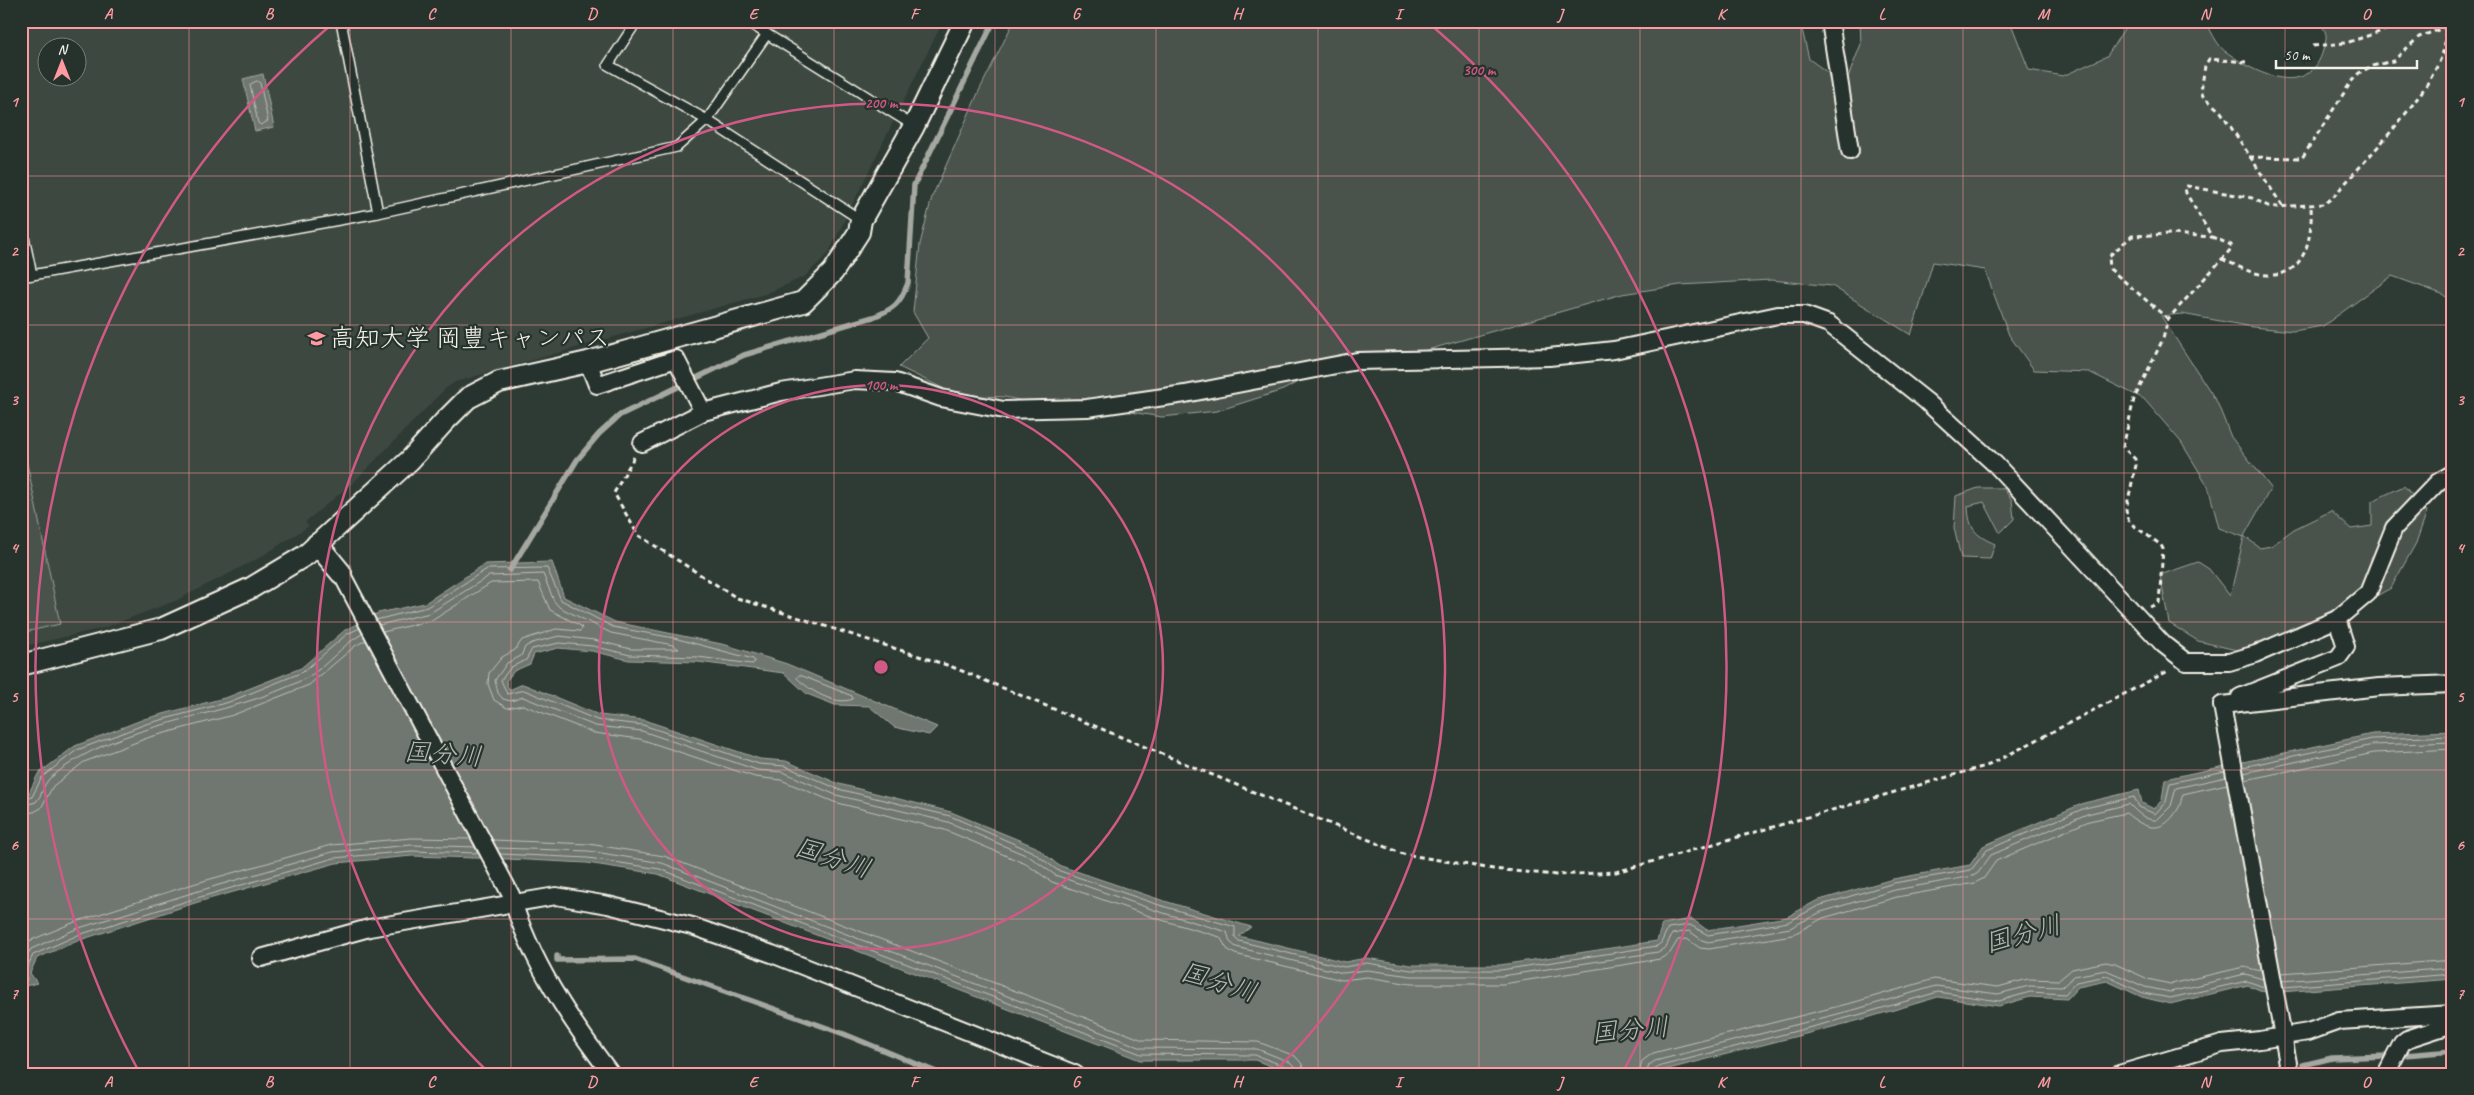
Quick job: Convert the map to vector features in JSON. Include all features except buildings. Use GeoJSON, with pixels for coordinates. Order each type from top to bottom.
{"type":"FeatureCollection","features":[{"type":"Feature","properties":{"kind":"street"},"geometry":{"type":"LineString","coordinates":[[21,665],[126,639],[186,619],[250,588],[306,555],[410,460],[468,398],[499,382],[588,362],[803,302],[833,272],[859,232],[861,220],[914,126],[965,21]]}},
{"type":"Feature","properties":{"kind":"street"},"geometry":{"type":"LineString","coordinates":[[1830,21],[1850,151]]}},
{"type":"Feature","properties":{"kind":"street"},"geometry":{"type":"LineString","coordinates":[[642,443],[699,404],[854,380],[895,382],[941,398],[1004,410],[1087,408],[1186,394],[1357,361],[1558,356],[1614,350],[1778,315],[1804,315],[1829,324],[1926,401],[1982,452],[2163,644],[2186,662],[2229,662],[2256,654],[2337,619],[2368,594],[2394,528],[2438,482],[2453,472]]}},
{"type":"Feature","properties":{"kind":"street"},"geometry":{"type":"LineString","coordinates":[[588,362],[597,385],[676,359],[699,404]]}},
{"type":"Feature","properties":{"kind":"street"},"geometry":{"type":"LineString","coordinates":[[318,544],[341,572],[512,900],[519,923],[557,995],[611,1074]]}},
{"type":"Feature","properties":{"kind":"street"},"geometry":{"type":"LineString","coordinates":[[2222,710],[2338,658],[2346,647],[2337,619]]}},
{"type":"Feature","properties":{"kind":"street"},"geometry":{"type":"LineString","coordinates":[[2222,710],[2379,687],[2453,684]]}},
{"type":"Feature","properties":{"kind":"street"},"geometry":{"type":"LineString","coordinates":[[2222,710],[2290,1074]]}},
{"type":"Feature","properties":{"kind":"street"},"geometry":{"type":"LineString","coordinates":[[261,958],[369,928],[512,900],[556,896],[608,905],[692,926],[772,954],[1075,1074]]}},
{"type":"Feature","properties":{"kind":"street"},"geometry":{"type":"LineString","coordinates":[[2118,1074],[2222,1044],[2282,1030],[2308,1032],[2339,1021],[2453,1014]]}},
{"type":"Feature","properties":{"kind":"street"},"geometry":{"type":"LineString","coordinates":[[2386,1074],[2402,1043],[2407,1039],[2453,1024]]}},
{"type":"Feature","properties":{"kind":"lane"},"geometry":{"type":"LineString","coordinates":[[341,21],[378,213]]}},
{"type":"Feature","properties":{"kind":"lane"},"geometry":{"type":"LineString","coordinates":[[637,21],[608,65],[707,120],[861,220]]}},
{"type":"Feature","properties":{"kind":"lane"},"geometry":{"type":"LineString","coordinates":[[746,21],[914,126]]}},
{"type":"Feature","properties":{"kind":"lane"},"geometry":{"type":"LineString","coordinates":[[21,277],[378,213],[677,147],[707,120],[767,34]]}},
{"type":"Feature","properties":{"kind":"lane"},"geometry":{"type":"LineString","coordinates":[[21,223],[32,275]]}},
{"type":"Feature","properties":{"kind":"path"},"geometry":{"type":"LineString","coordinates":[[2314,46],[2346,43],[2413,21]]}},
{"type":"Feature","properties":{"kind":"path"},"geometry":{"type":"LineString","coordinates":[[2212,237],[2186,193],[2185,188],[2187,186],[2246,197],[2268,206],[2283,208],[2324,204],[2332,198],[2378,146],[2425,86],[2443,52],[2446,21]]}},
{"type":"Feature","properties":{"kind":"path"},"geometry":{"type":"LineString","coordinates":[[2249,157],[2302,158],[2351,82],[2360,73],[2372,66],[2393,62],[2419,37],[2446,27]]}},
{"type":"Feature","properties":{"kind":"path"},"geometry":{"type":"LineString","coordinates":[[2443,52],[2453,68]]}},
{"type":"Feature","properties":{"kind":"path"},"geometry":{"type":"LineString","coordinates":[[2246,62],[2209,59],[2205,66],[2202,96],[2221,112],[2283,208]]}},
{"type":"Feature","properties":{"kind":"path"},"geometry":{"type":"LineString","coordinates":[[2448,115],[2453,104]]}},
{"type":"Feature","properties":{"kind":"path"},"geometry":{"type":"LineString","coordinates":[[2222,259],[2262,274],[2276,275],[2287,272],[2297,264],[2307,250],[2312,222],[2311,206]]}},
{"type":"Feature","properties":{"kind":"path"},"geometry":{"type":"LineString","coordinates":[[2137,615],[2159,602],[2162,545],[2130,522],[2127,517],[2126,509],[2136,465],[2135,459],[2123,447],[2137,388],[2163,339],[2168,319],[2232,248],[2231,245],[2212,237],[2172,234],[2132,236],[2109,256],[2110,269],[2168,319]]}},
{"type":"Feature","properties":{"kind":"path"},"geometry":{"type":"LineString","coordinates":[[642,443],[614,493],[638,535],[737,598],[950,666],[1403,854],[1493,870],[1556,875],[1616,872],[1989,765],[2186,662]]}},
{"type":"Feature","properties":{"kind":"shaded area","name":"高知大学 岡豊キャンパス"},"geometry":{"type":"Polygon","coordinates":[[[21,21],[943,21],[828,254],[804,277],[765,294],[455,382],[445,389],[354,482],[305,522],[309,526],[259,558],[175,601],[103,628],[21,647],[21,21]]]}},
{"type":"Feature","properties":{"kind":"shaded area"},"geometry":{"type":"Polygon","coordinates":[[[1014,21],[1800,21],[1809,59],[1845,85],[1861,44],[1860,21],[2010,21],[2029,70],[2063,76],[2107,56],[2129,21],[2209,21],[2208,26],[2221,48],[2246,65],[2272,76],[2297,78],[2308,73],[2317,64],[2326,41],[2325,30],[2315,21],[2453,21],[2453,302],[2442,294],[2392,276],[2323,326],[2293,331],[2253,327],[2182,314],[2161,316],[2217,402],[2231,437],[2271,488],[2244,536],[2260,548],[2271,546],[2294,529],[2331,511],[2351,529],[2372,526],[2372,501],[2404,486],[2427,511],[2416,543],[2391,588],[2351,610],[2249,653],[2198,641],[2169,623],[2160,575],[2198,562],[2209,569],[2230,596],[2244,537],[2219,528],[2208,486],[2181,442],[2144,399],[2089,372],[2034,370],[2009,335],[1985,270],[1933,262],[1911,335],[1832,286],[1771,280],[1680,285],[1622,294],[1417,353],[1316,372],[1283,390],[1217,411],[1162,417],[1106,408],[1050,407],[1005,397],[957,395],[899,367],[928,338],[913,312],[920,244],[932,197],[979,91],[1014,21]]]}},
{"type":"Feature","properties":{"kind":"shaded area"},"geometry":{"type":"Polygon","coordinates":[[[21,434],[60,624],[21,633],[21,434]]]}},
{"type":"Feature","properties":{"kind":"shaded area"},"geometry":{"type":"Polygon","coordinates":[[[1978,488],[2003,488],[2012,500],[2014,519],[2000,533],[1984,502],[1968,506],[1974,530],[1982,538],[1995,544],[1990,559],[1961,558],[1954,528],[1956,496],[1978,488]]]}},
{"type":"Feature","properties":{"kind":"water"},"geometry":{"type":"Polygon","coordinates":[[[263,74],[274,127],[255,131],[243,79],[263,74]]]}},
{"type":"Feature","properties":{"kind":"water","name":"国分川"},"geometry":{"type":"Polygon","coordinates":[[[552,562],[564,597],[615,622],[726,645],[787,664],[937,727],[929,735],[894,727],[869,706],[835,705],[807,694],[784,673],[698,662],[629,660],[592,651],[558,648],[534,654],[530,664],[514,671],[506,681],[509,690],[523,684],[599,715],[644,720],[760,759],[786,761],[839,784],[951,812],[1036,847],[1058,865],[1161,900],[1251,927],[1239,936],[1345,962],[1366,958],[1411,965],[1500,965],[1657,941],[1662,924],[1692,919],[1707,930],[1787,917],[1816,901],[1893,879],[1970,865],[1983,846],[2084,803],[2139,790],[2142,803],[2154,809],[2162,800],[2165,779],[2372,734],[2453,731],[2453,979],[2267,993],[2248,985],[2170,1004],[2142,997],[2107,981],[2078,987],[2067,999],[2030,997],[1999,1006],[1938,997],[1860,1020],[1649,1074],[1291,1074],[1255,1060],[1140,1060],[658,874],[587,863],[412,856],[336,863],[198,902],[80,940],[37,958],[30,973],[37,983],[21,987],[21,795],[29,793],[38,774],[75,746],[144,719],[228,697],[301,668],[345,630],[378,613],[425,603],[485,564],[552,562]]]}},
{"type":"Feature","properties":{"kind":"waterway"},"geometry":{"type":"LineString","coordinates":[[510,570],[577,460],[599,434],[620,415],[744,355],[873,317],[891,308],[899,301],[908,283],[914,185],[994,21]]}},
{"type":"Feature","properties":{"kind":"waterway"},"geometry":{"type":"LineString","coordinates":[[557,956],[557,960],[635,959],[844,1034],[941,1074]]}},
{"type":"Feature","properties":{"kind":"waterway"},"geometry":{"type":"LineString","coordinates":[[2405,1055],[2453,1051]]}},
{"type":"Feature","properties":{"kind":"waterway"},"geometry":{"type":"LineString","coordinates":[[2303,1065],[2332,1058],[2387,1056]]}},
{"type":"Feature","properties":{"kind":"waterway"},"geometry":{"type":"LineString","coordinates":[[2265,1074],[2279,1070]]}},
{"type":"Feature","properties":{"kind":"place","name":"高知大学 岡豊キャンパス"},"geometry":{"type":"Point","coordinates":[316,338]}}]}
